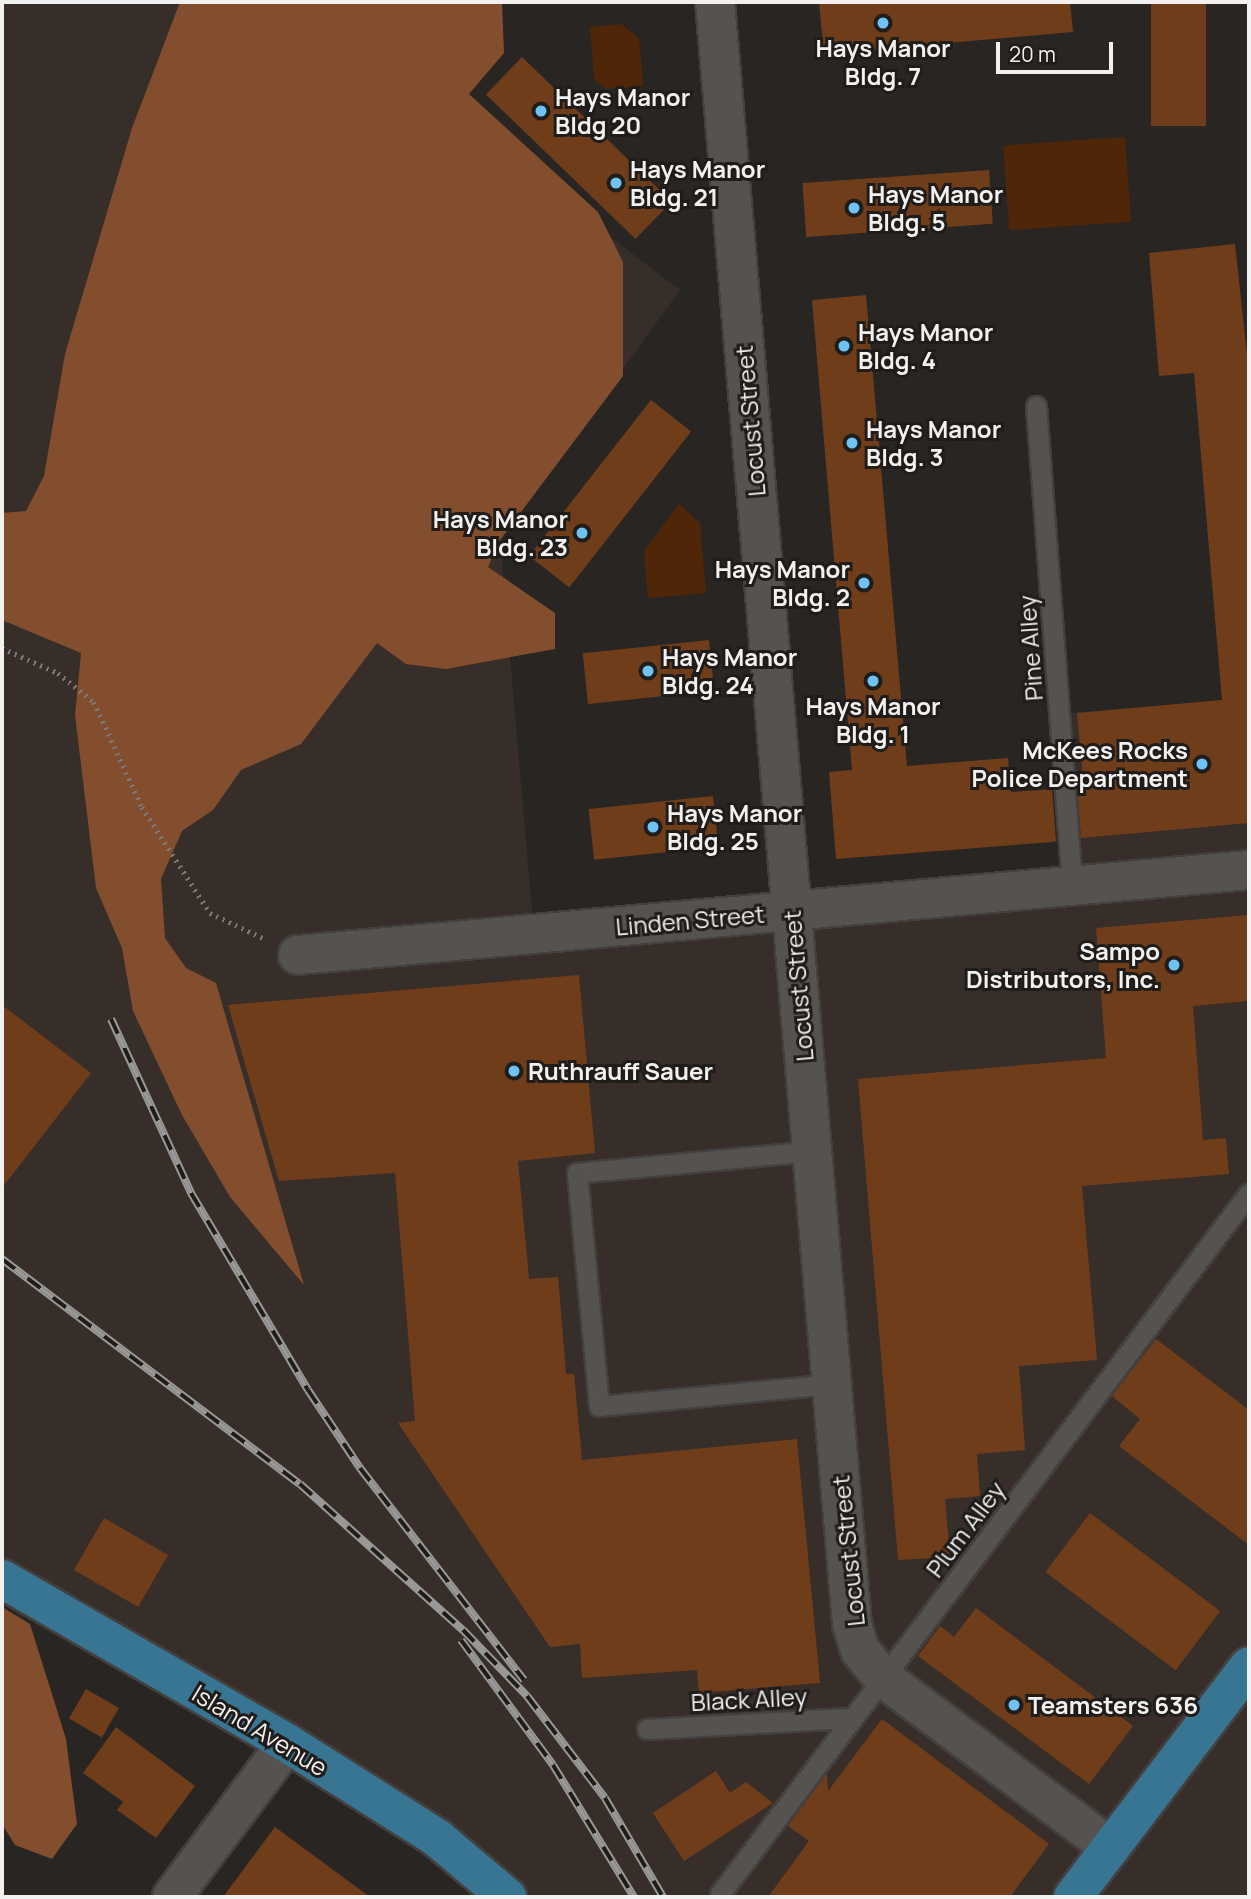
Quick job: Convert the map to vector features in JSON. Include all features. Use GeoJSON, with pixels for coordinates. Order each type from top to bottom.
{"type":"FeatureCollection","features":[{"type":"Feature","properties":{"kind":"main road","name":"Island Avenue"},"geometry":{"type":"LineString","coordinates":[[2,1579],[287,1743],[437,1839],[508,1897]]}},
{"type":"Feature","properties":{"kind":"main road"},"geometry":{"type":"LineString","coordinates":[[1073,1897],[1249,1666]]}},
{"type":"Feature","properties":{"kind":"street","name":"Locust Street"},"geometry":{"type":"LineString","coordinates":[[715,2],[852,1624],[860,1650],[883,1678],[1111,1848]]}},
{"type":"Feature","properties":{"kind":"street","name":"Linden Street"},"geometry":{"type":"LineString","coordinates":[[298,956],[1249,870]]}},
{"type":"Feature","properties":{"kind":"street"},"geometry":{"type":"LineString","coordinates":[[172,1897],[287,1743]]}},
{"type":"Feature","properties":{"kind":"lane","name":"Pine Alley"},"geometry":{"type":"LineString","coordinates":[[1036,406],[1072,886]]}},
{"type":"Feature","properties":{"kind":"lane"},"geometry":{"type":"LineString","coordinates":[[812,1151],[578,1173],[599,1406],[832,1384]]}},
{"type":"Feature","properties":{"kind":"lane","name":"Plum Alley"},"geometry":{"type":"LineString","coordinates":[[720,1894],[1249,1193]]}},
{"type":"Feature","properties":{"kind":"lane","name":"Black Alley"},"geometry":{"type":"LineString","coordinates":[[647,1729],[853,1718]]}},
{"type":"Feature","properties":{"kind":"path"},"geometry":{"type":"LineString","coordinates":[[2,648],[58,673],[94,702],[142,807],[210,913],[298,956]]}},
{"type":"Feature","properties":{"kind":"shaded area"},"geometry":{"type":"Polygon","coordinates":[[[2,2],[301,2],[680,290],[500,540],[534,934],[1071,886],[1059,714],[1249,698],[1249,1897],[507,1897],[2,1579],[2,2]]]}},
{"type":"Feature","properties":{"kind":"shaded area"},"geometry":{"type":"Polygon","coordinates":[[[180,2],[502,2],[504,53],[469,94],[598,212],[623,262],[623,376],[500,540],[488,567],[555,613],[555,649],[446,669],[406,664],[377,643],[301,744],[241,770],[213,810],[182,831],[161,879],[165,938],[186,968],[216,983],[304,1285],[230,1197],[182,1115],[133,1011],[122,948],[96,888],[75,715],[81,653],[2,620],[2,513],[26,511],[44,476],[65,354],[132,128],[180,2]]]}},
{"type":"Feature","properties":{"kind":"shaded area"},"geometry":{"type":"Polygon","coordinates":[[[621,24],[639,38],[643,86],[606,89],[594,79],[590,27],[621,24]]]}},
{"type":"Feature","properties":{"kind":"shaded area"},"geometry":{"type":"Polygon","coordinates":[[[1125,137],[1131,222],[1009,230],[1003,146],[1125,137]]]}},
{"type":"Feature","properties":{"kind":"shaded area"},"geometry":{"type":"Polygon","coordinates":[[[679,504],[700,523],[706,593],[648,598],[644,551],[679,504]]]}},
{"type":"Feature","properties":{"kind":"shaded area"},"geometry":{"type":"Polygon","coordinates":[[[2,1607],[30,1624],[66,1739],[77,1824],[52,1859],[15,1845],[2,1824],[2,1607]]]}},
{"type":"Feature","properties":{"kind":"building"},"geometry":{"type":"Polygon","coordinates":[[[819,2],[1070,2],[1073,32],[824,54],[819,2]]]}},
{"type":"Feature","properties":{"kind":"building"},"geometry":{"type":"Polygon","coordinates":[[[1151,2],[1206,2],[1206,126],[1151,126],[1151,2]]]}},
{"type":"Feature","properties":{"kind":"building"},"geometry":{"type":"Polygon","coordinates":[[[522,57],[672,201],[636,239],[486,94],[522,57]]]}},
{"type":"Feature","properties":{"kind":"building"},"geometry":{"type":"Polygon","coordinates":[[[989,170],[993,224],[806,237],[802,183],[989,170]]]}},
{"type":"Feature","properties":{"kind":"building"},"geometry":{"type":"Polygon","coordinates":[[[1235,244],[1249,372],[1249,823],[1081,838],[1077,787],[1084,786],[1077,713],[1222,700],[1194,373],[1159,376],[1149,253],[1235,244]]]}},
{"type":"Feature","properties":{"kind":"building"},"geometry":{"type":"Polygon","coordinates":[[[866,295],[907,766],[1008,758],[1011,792],[1052,789],[1056,841],[836,859],[829,772],[852,770],[812,300],[866,295]]]}},
{"type":"Feature","properties":{"kind":"building"},"geometry":{"type":"Polygon","coordinates":[[[651,400],[691,431],[569,587],[529,556],[651,400]]]}},
{"type":"Feature","properties":{"kind":"building","name":"Hays Manor Bldg. 24"},"geometry":{"type":"Polygon","coordinates":[[[709,640],[714,691],[588,704],[583,653],[709,640]]]}},
{"type":"Feature","properties":{"kind":"building","name":"Hays Manor Bldg. 25"},"geometry":{"type":"Polygon","coordinates":[[[713,796],[718,847],[594,860],[589,809],[713,796]]]}},
{"type":"Feature","properties":{"kind":"building"},"geometry":{"type":"Polygon","coordinates":[[[1249,915],[1249,1001],[1193,1006],[1203,1140],[1226,1138],[1229,1174],[1082,1186],[1097,1360],[1019,1366],[1025,1450],[977,1454],[980,1496],[945,1499],[950,1557],[898,1560],[858,1079],[1106,1058],[1096,928],[1249,915]]]}},
{"type":"Feature","properties":{"kind":"building"},"geometry":{"type":"Polygon","coordinates":[[[579,975],[595,1153],[518,1161],[529,1279],[558,1277],[566,1374],[574,1374],[582,1460],[797,1439],[820,1683],[699,1693],[697,1670],[582,1678],[580,1644],[550,1647],[398,1423],[415,1421],[395,1173],[279,1181],[228,1005],[579,975]]]}},
{"type":"Feature","properties":{"kind":"building"},"geometry":{"type":"Polygon","coordinates":[[[2,1005],[91,1073],[2,1188],[2,1005]]]}},
{"type":"Feature","properties":{"kind":"building"},"geometry":{"type":"Polygon","coordinates":[[[1156,1339],[1249,1410],[1249,1545],[1119,1446],[1140,1419],[1112,1396],[1156,1339]]]}},
{"type":"Feature","properties":{"kind":"building"},"geometry":{"type":"Polygon","coordinates":[[[1090,1513],[1220,1611],[1176,1670],[1045,1572],[1090,1513]]]}},
{"type":"Feature","properties":{"kind":"building"},"geometry":{"type":"Polygon","coordinates":[[[104,1518],[168,1555],[138,1607],[74,1570],[104,1518]]]}},
{"type":"Feature","properties":{"kind":"building"},"geometry":{"type":"Polygon","coordinates":[[[976,1608],[1133,1726],[1089,1784],[918,1656],[940,1626],[954,1637],[976,1608]]]}},
{"type":"Feature","properties":{"kind":"building"},"geometry":{"type":"Polygon","coordinates":[[[86,1689],[119,1708],[102,1737],[69,1718],[86,1689]]]}},
{"type":"Feature","properties":{"kind":"building"},"geometry":{"type":"Polygon","coordinates":[[[882,1719],[1049,1844],[1010,1897],[768,1897],[809,1841],[788,1826],[827,1773],[828,1791],[882,1719]]]}},
{"type":"Feature","properties":{"kind":"building"},"geometry":{"type":"Polygon","coordinates":[[[116,1727],[195,1786],[156,1838],[117,1810],[123,1802],[83,1773],[116,1727]]]}},
{"type":"Feature","properties":{"kind":"building"},"geometry":{"type":"Polygon","coordinates":[[[716,1771],[730,1793],[746,1782],[773,1803],[684,1861],[653,1813],[716,1771]]]}},
{"type":"Feature","properties":{"kind":"building"},"geometry":{"type":"Polygon","coordinates":[[[275,1827],[370,1897],[223,1897],[275,1827]]]}},
{"type":"Feature","properties":{"kind":"railway"},"geometry":{"type":"LineString","coordinates":[[111,1019],[191,1193],[308,1390],[360,1468],[524,1680]]}},
{"type":"Feature","properties":{"kind":"railway"},"geometry":{"type":"LineString","coordinates":[[2,1259],[300,1484],[463,1630],[527,1696],[605,1798],[663,1897]]}},
{"type":"Feature","properties":{"kind":"railway"},"geometry":{"type":"LineString","coordinates":[[461,1640],[553,1765],[634,1897]]}},
{"type":"Feature","properties":{"kind":"place","name":"Hays Manor Bldg. 7"},"geometry":{"type":"Point","coordinates":[883,23]}},
{"type":"Feature","properties":{"kind":"place","name":"Hays Manor Bldg 20"},"geometry":{"type":"Point","coordinates":[541,111]}},
{"type":"Feature","properties":{"kind":"place","name":"Hays Manor Bldg. 21"},"geometry":{"type":"Point","coordinates":[616,183]}},
{"type":"Feature","properties":{"kind":"place","name":"Hays Manor Bldg. 5"},"geometry":{"type":"Point","coordinates":[854,208]}},
{"type":"Feature","properties":{"kind":"place","name":"Hays Manor Bldg. 4"},"geometry":{"type":"Point","coordinates":[844,346]}},
{"type":"Feature","properties":{"kind":"place","name":"Hays Manor Bldg. 3"},"geometry":{"type":"Point","coordinates":[852,443]}},
{"type":"Feature","properties":{"kind":"place","name":"Hays Manor Bldg. 23"},"geometry":{"type":"Point","coordinates":[582,533]}},
{"type":"Feature","properties":{"kind":"place","name":"Hays Manor Bldg. 2"},"geometry":{"type":"Point","coordinates":[864,583]}},
{"type":"Feature","properties":{"kind":"place","name":"Hays Manor Bldg. 24"},"geometry":{"type":"Point","coordinates":[648,671]}},
{"type":"Feature","properties":{"kind":"place","name":"Hays Manor Bldg. 1"},"geometry":{"type":"Point","coordinates":[873,681]}},
{"type":"Feature","properties":{"kind":"place","name":"McKees Rocks Police Department"},"geometry":{"type":"Point","coordinates":[1202,764]}},
{"type":"Feature","properties":{"kind":"place","name":"Hays Manor Bldg. 25"},"geometry":{"type":"Point","coordinates":[653,827]}},
{"type":"Feature","properties":{"kind":"place","name":"Sampo Distributors, Inc."},"geometry":{"type":"Point","coordinates":[1174,965]}},
{"type":"Feature","properties":{"kind":"place","name":"Ruthrauff Sauer"},"geometry":{"type":"Point","coordinates":[514,1071]}},
{"type":"Feature","properties":{"kind":"place","name":"Teamsters 636"},"geometry":{"type":"Point","coordinates":[1014,1705]}}]}
